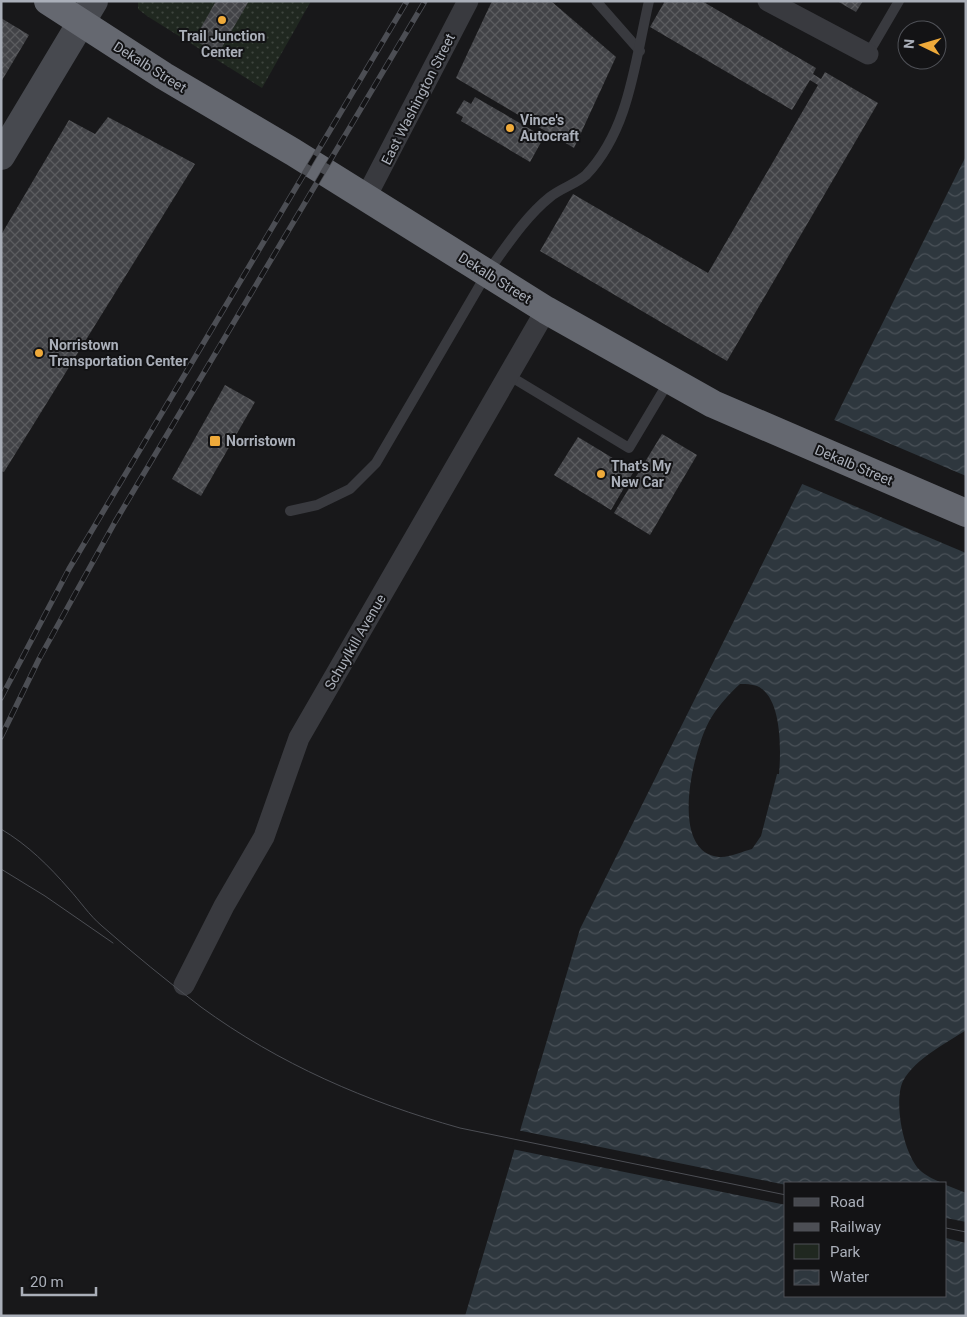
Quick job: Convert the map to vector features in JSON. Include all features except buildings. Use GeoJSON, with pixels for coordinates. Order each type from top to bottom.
{"type":"FeatureCollection","features":[{"type":"Feature","properties":{"kind":"highway","name":"Dekalb Street"},"geometry":{"type":"LineString","coordinates":[[48,1],[88,12],[164,76],[366,197],[546,310],[713,404],[966,513]]}},
{"type":"Feature","properties":{"kind":"street","name":"East Washington Street"},"geometry":{"type":"LineString","coordinates":[[366,197],[468,1]]}},
{"type":"Feature","properties":{"kind":"street"},"geometry":{"type":"LineString","coordinates":[[768,1],[868,54]]}},
{"type":"Feature","properties":{"kind":"street"},"geometry":{"type":"LineString","coordinates":[[1,156],[88,12]]}},
{"type":"Feature","properties":{"kind":"street","name":"Schuylkill Avenue"},"geometry":{"type":"LineString","coordinates":[[184,985],[224,906],[264,837],[299,738],[546,310]]}},
{"type":"Feature","properties":{"kind":"lane"},"geometry":{"type":"LineString","coordinates":[[596,1],[640,51]]}},
{"type":"Feature","properties":{"kind":"lane"},"geometry":{"type":"LineString","coordinates":[[290,511],[317,505],[350,490],[376,463],[487,273],[518,230],[550,197],[585,176],[606,148],[625,106],[640,51],[649,1]]}},
{"type":"Feature","properties":{"kind":"lane"},"geometry":{"type":"LineString","coordinates":[[868,54],[899,1]]}},
{"type":"Feature","properties":{"kind":"lane"},"geometry":{"type":"LineString","coordinates":[[508,375],[629,448],[670,380]]}},
{"type":"Feature","properties":{"kind":"green space"},"geometry":{"type":"Polygon","coordinates":[[[138,1],[311,1],[262,88],[147,16],[138,9],[138,1]]]}},
{"type":"Feature","properties":{"kind":"water"},"geometry":{"type":"Polygon","coordinates":[[[966,156],[966,1030],[931,1052],[915,1065],[903,1081],[900,1090],[899,1102],[902,1129],[910,1155],[922,1172],[940,1182],[784,1182],[784,1297],[947,1297],[947,1185],[966,1193],[966,1316],[465,1316],[580,929],[966,156]],[[740,684],[711,718],[704,732],[692,773],[689,818],[693,837],[703,851],[719,857],[752,849],[761,836],[777,774],[779,774],[780,741],[777,717],[769,696],[760,687],[740,684]]]}},
{"type":"Feature","properties":{"kind":"pier"},"geometry":{"type":"Polygon","coordinates":[[[832,419],[966,476],[966,553],[800,483],[832,419]]]}},
{"type":"Feature","properties":{"kind":"pier"},"geometry":{"type":"Polygon","coordinates":[[[517,1130],[784,1185],[784,1205],[512,1149],[517,1130]]]}},
{"type":"Feature","properties":{"kind":"pier"},"geometry":{"type":"Polygon","coordinates":[[[947,1218],[966,1222],[966,1243],[947,1238],[947,1218]]]}},
{"type":"Feature","properties":{"kind":"tram line"},"geometry":{"type":"LineString","coordinates":[[1,829],[46,864],[102,926],[188,997],[261,1046],[325,1079],[391,1106],[460,1128],[784,1195]]}},
{"type":"Feature","properties":{"kind":"tram line"},"geometry":{"type":"LineString","coordinates":[[1,869],[45,896],[113,943]]}},
{"type":"Feature","properties":{"kind":"tram line"},"geometry":{"type":"LineString","coordinates":[[947,1228],[966,1232]]}},
{"type":"Feature","properties":{"kind":"railway"},"geometry":{"type":"LineString","coordinates":[[1,698],[69,569],[407,1]]}},
{"type":"Feature","properties":{"kind":"railway"},"geometry":{"type":"LineString","coordinates":[[1,737],[39,659],[115,522],[425,1]]}},
{"type":"Feature","properties":{"kind":"place","name":"Trail Junction Center"},"geometry":{"type":"Point","coordinates":[222,20]}},
{"type":"Feature","properties":{"kind":"place","name":"Vince's Autocraft"},"geometry":{"type":"Point","coordinates":[510,128]}},
{"type":"Feature","properties":{"kind":"place","name":"Norristown Transportation Center"},"geometry":{"type":"Point","coordinates":[39,353]}},
{"type":"Feature","properties":{"kind":"place","name":"Norristown"},"geometry":{"type":"Point","coordinates":[215,441]}},
{"type":"Feature","properties":{"kind":"place","name":"That's My New Car"},"geometry":{"type":"Point","coordinates":[601,474]}}]}
